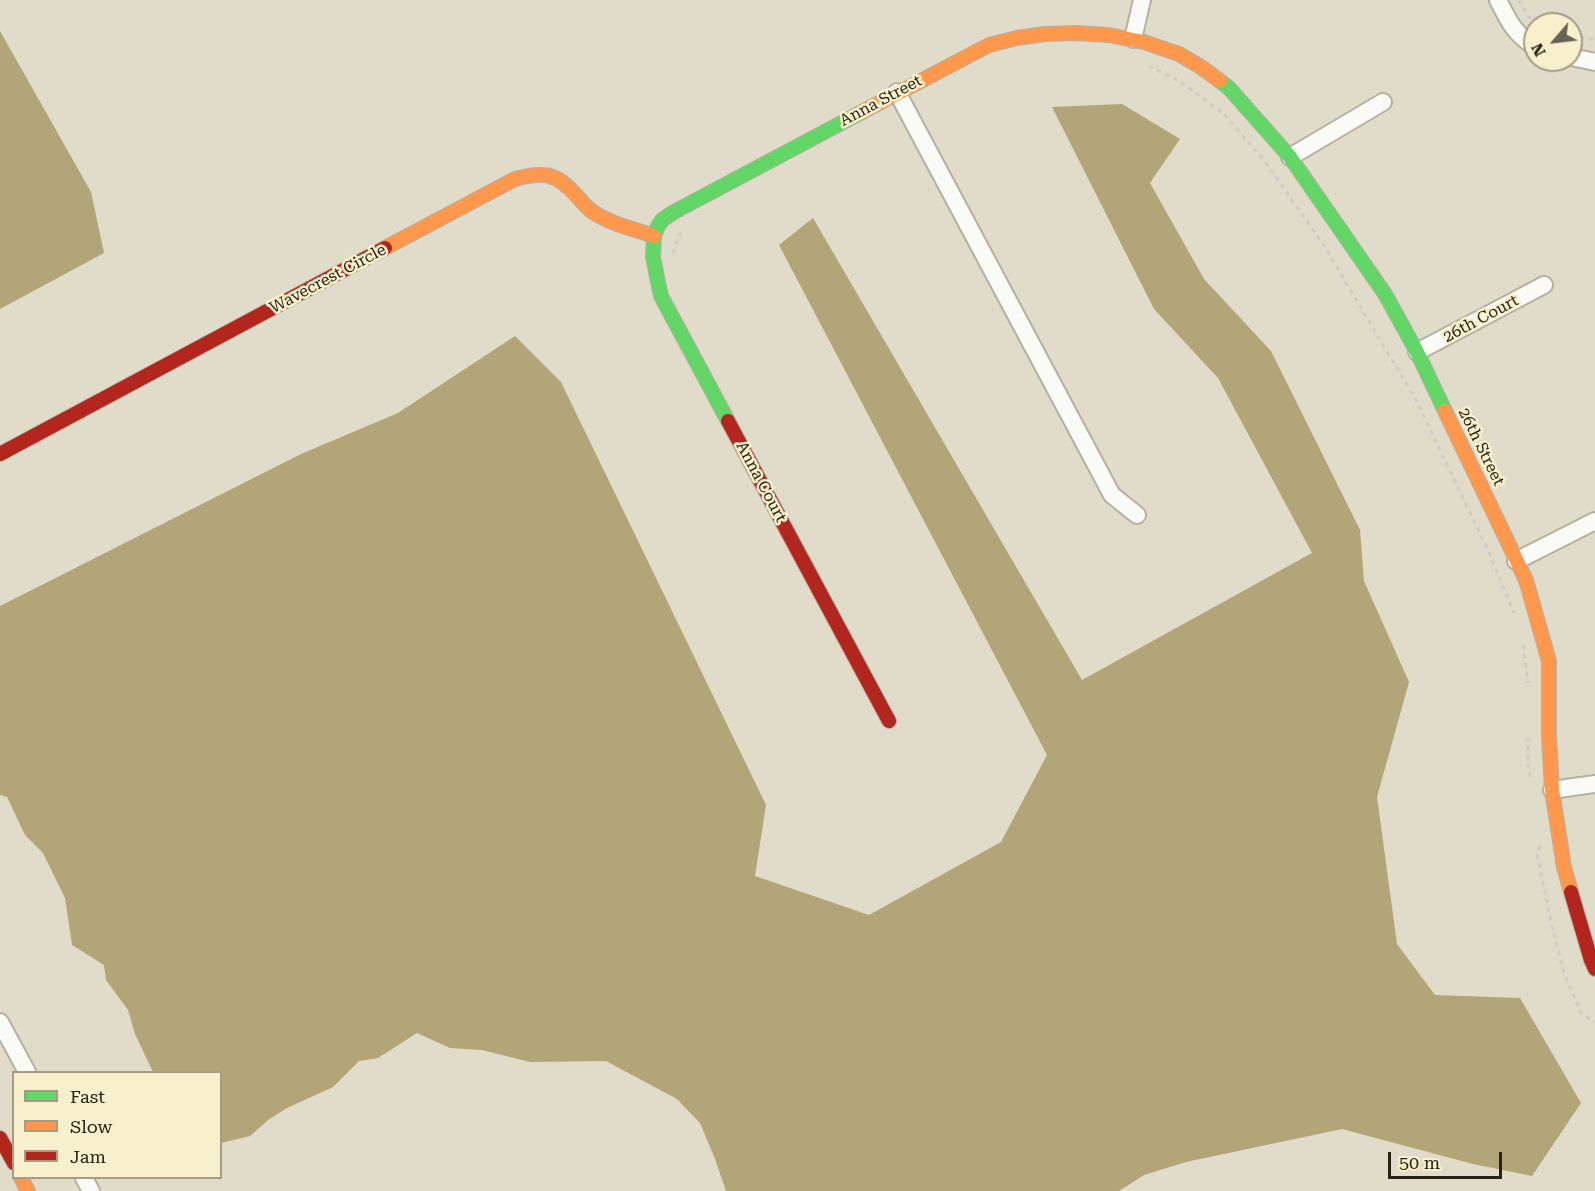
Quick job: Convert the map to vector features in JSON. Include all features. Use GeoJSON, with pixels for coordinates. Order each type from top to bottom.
{"type":"FeatureCollection","features":[{"type":"Feature","properties":{"kind":"street"},"geometry":{"type":"LineString","coordinates":[[1138,40],[1142,0]]}},
{"type":"Feature","properties":{"kind":"street"},"geometry":{"type":"LineString","coordinates":[[1498,0],[1509,23],[1523,38]]}},
{"type":"Feature","properties":{"kind":"street","name":"Anna Street"},"geometry":{"type":"LineString","coordinates":[[654,236],[661,221],[674,212],[989,45],[1045,34],[1108,35],[1138,40]]}},
{"type":"Feature","properties":{"kind":"street","name":"26th Street"},"geometry":{"type":"LineString","coordinates":[[1138,40],[1179,54],[1229,88],[1290,157],[1385,294],[1417,352],[1526,580],[1549,661],[1552,790],[1564,867],[1595,969]]}},
{"type":"Feature","properties":{"kind":"street"},"geometry":{"type":"LineString","coordinates":[[897,93],[1112,495],[1137,515]]}},
{"type":"Feature","properties":{"kind":"street"},"geometry":{"type":"LineString","coordinates":[[1290,157],[1383,102]]}},
{"type":"Feature","properties":{"kind":"street","name":"Wavecrest Circle"},"geometry":{"type":"LineString","coordinates":[[0,454],[515,179],[545,173],[559,179],[598,215],[654,236]]}},
{"type":"Feature","properties":{"kind":"street","name":"Anna Court"},"geometry":{"type":"LineString","coordinates":[[654,236],[654,274],[661,296],[889,721]]}},
{"type":"Feature","properties":{"kind":"street","name":"26th Court"},"geometry":{"type":"LineString","coordinates":[[1417,352],[1544,285]]}},
{"type":"Feature","properties":{"kind":"street"},"geometry":{"type":"LineString","coordinates":[[1516,561],[1595,521]]}},
{"type":"Feature","properties":{"kind":"street"},"geometry":{"type":"LineString","coordinates":[[1552,790],[1595,783]]}},
{"type":"Feature","properties":{"kind":"street"},"geometry":{"type":"LineString","coordinates":[[0,1022],[26,1071]]}},
{"type":"Feature","properties":{"kind":"street"},"geometry":{"type":"LineString","coordinates":[[0,1138],[12,1159]]}},
{"type":"Feature","properties":{"kind":"path"},"geometry":{"type":"LineString","coordinates":[[1141,62],[1181,82],[1224,114],[1264,160],[1323,244],[1416,400],[1488,550],[1517,619]]}},
{"type":"Feature","properties":{"kind":"path"},"geometry":{"type":"LineString","coordinates":[[653,254],[671,257],[682,231]]}},
{"type":"Feature","properties":{"kind":"path"},"geometry":{"type":"LineString","coordinates":[[1522,641],[1528,686]]}},
{"type":"Feature","properties":{"kind":"path"},"geometry":{"type":"LineString","coordinates":[[1528,736],[1528,766],[1532,787]]}},
{"type":"Feature","properties":{"kind":"path"},"geometry":{"type":"LineString","coordinates":[[1543,839],[1537,854],[1564,973],[1581,1013],[1595,1022]]}},
{"type":"Feature","properties":{"kind":"shaded area"},"geometry":{"type":"Polygon","coordinates":[[[0,31],[91,192],[104,253],[0,309],[0,31]]]}},
{"type":"Feature","properties":{"kind":"shaded area"},"geometry":{"type":"Polygon","coordinates":[[[1122,104],[1180,139],[1150,183],[1204,279],[1271,351],[1360,530],[1364,581],[1409,682],[1377,797],[1397,944],[1435,995],[1520,998],[1581,1103],[1532,1176],[1473,1164],[1342,1129],[1186,1162],[1144,1175],[1119,1191],[726,1191],[700,1123],[677,1099],[606,1061],[530,1062],[482,1050],[450,1048],[417,1033],[378,1058],[359,1061],[333,1087],[287,1108],[268,1120],[250,1136],[222,1143],[222,1071],[153,1071],[135,1034],[128,1010],[106,980],[104,965],[72,945],[65,898],[43,853],[25,835],[7,797],[0,795],[0,606],[301,454],[398,413],[515,336],[561,382],[766,805],[755,876],[869,915],[1001,842],[1047,755],[779,245],[813,218],[1082,680],[1312,553],[1218,378],[1154,309],[1052,107],[1122,104]]]}},
{"type":"Feature","properties":{"kind":"traffic: fast"},"geometry":{"type":"LineString","coordinates":[[1220,81],[1229,88],[1290,157],[1385,294],[1417,352],[1445,411]]}},
{"type":"Feature","properties":{"kind":"traffic: fast"},"geometry":{"type":"LineString","coordinates":[[728,421],[661,296],[653,257],[657,228],[662,220],[674,212],[862,112]]}},
{"type":"Feature","properties":{"kind":"traffic: slow"},"geometry":{"type":"LineString","coordinates":[[862,112],[989,45],[1045,34],[1108,35],[1144,42],[1179,54],[1220,81]]}},
{"type":"Feature","properties":{"kind":"traffic: slow"},"geometry":{"type":"LineString","coordinates":[[385,248],[515,179],[534,175],[556,178],[570,188],[589,209],[600,216],[654,236]]}},
{"type":"Feature","properties":{"kind":"traffic: slow"},"geometry":{"type":"LineString","coordinates":[[1445,411],[1526,580],[1549,661],[1552,790],[1564,867],[1571,892]]}},
{"type":"Feature","properties":{"kind":"traffic: slow"},"geometry":{"type":"LineString","coordinates":[[22,1179],[28,1191]]}},
{"type":"Feature","properties":{"kind":"traffic: jam"},"geometry":{"type":"LineString","coordinates":[[0,454],[385,248]]}},
{"type":"Feature","properties":{"kind":"traffic: jam"},"geometry":{"type":"LineString","coordinates":[[728,421],[889,721]]}},
{"type":"Feature","properties":{"kind":"traffic: jam"},"geometry":{"type":"LineString","coordinates":[[1571,892],[1595,969]]}},
{"type":"Feature","properties":{"kind":"traffic: jam"},"geometry":{"type":"LineString","coordinates":[[0,1138],[12,1159]]}}]}
